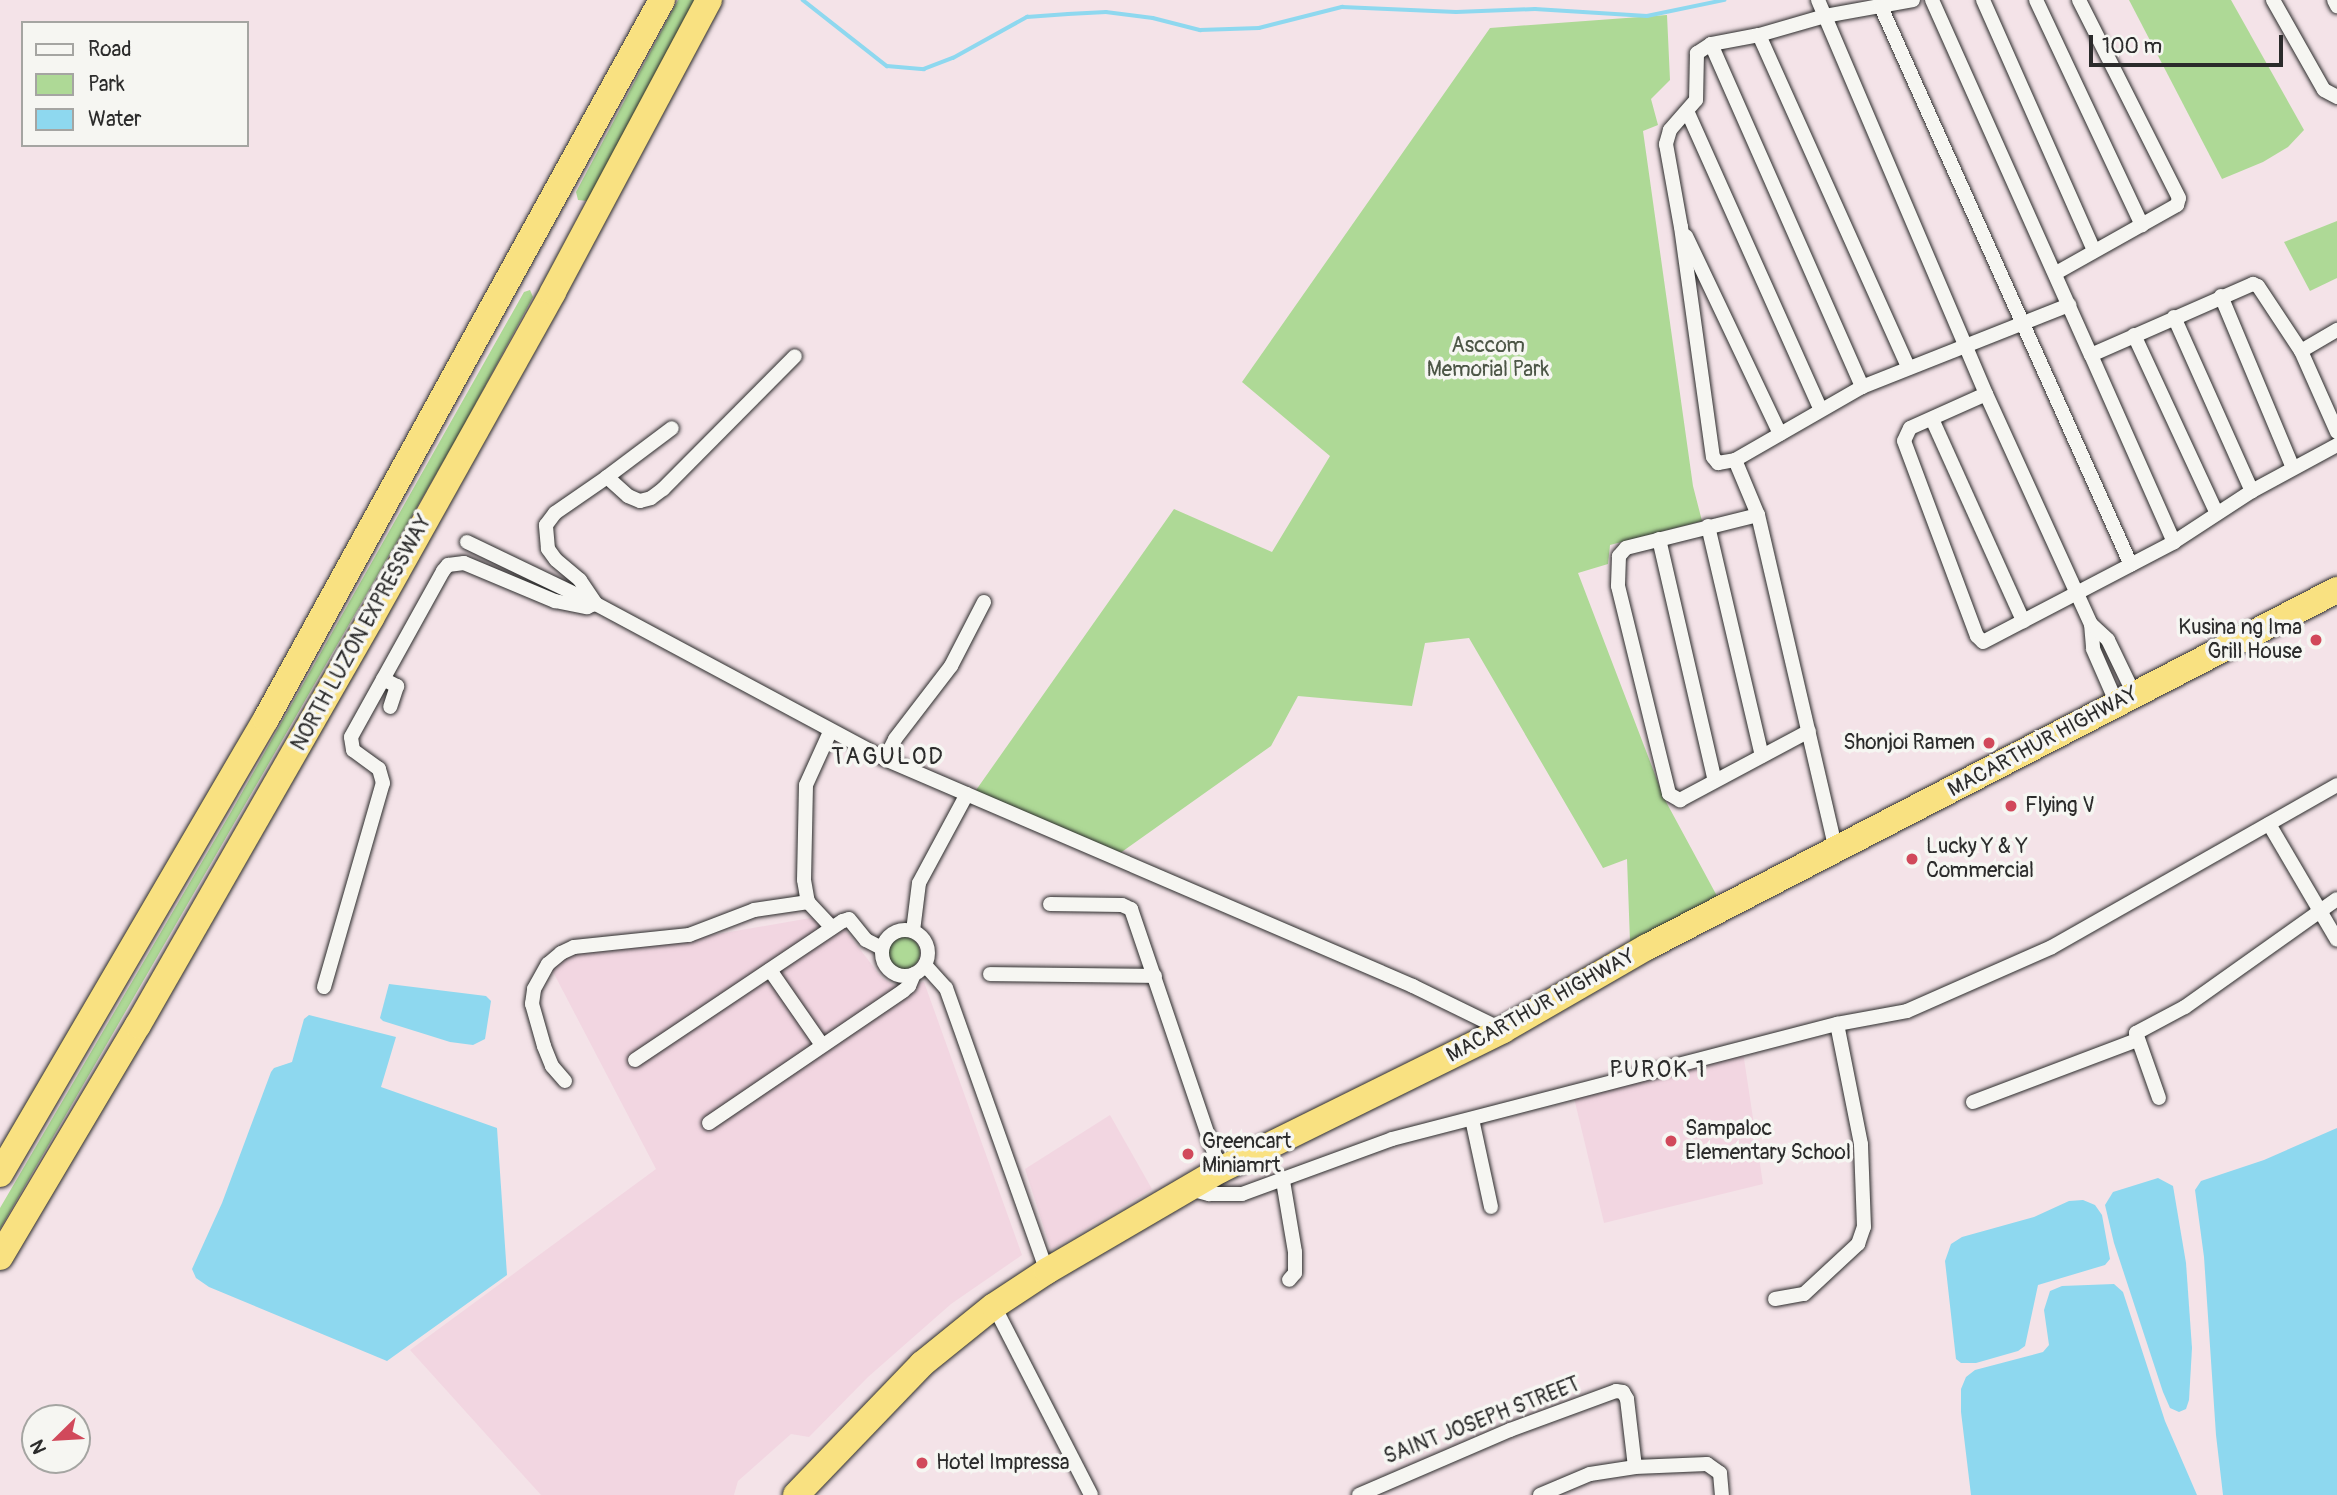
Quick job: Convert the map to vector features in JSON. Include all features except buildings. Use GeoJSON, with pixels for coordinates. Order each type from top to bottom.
{"type":"FeatureCollection","features":[{"type":"Feature","properties":{"kind":"highway","name":"NORTH LUZON EXPRESSWAY"},"geometry":{"type":"LineString","coordinates":[[0,1174],[266,719],[662,0]]}},
{"type":"Feature","properties":{"kind":"highway","name":"NORTH LUZON EXPRESSWAY"},"geometry":{"type":"LineString","coordinates":[[0,1256],[138,1025],[358,640],[552,292],[709,0]]}},
{"type":"Feature","properties":{"kind":"highway","name":"MACARTHUR HIGHWAY"},"geometry":{"type":"LineString","coordinates":[[796,1495],[922,1364],[994,1307],[1046,1271],[1220,1170],[1503,1030],[1647,947],[2337,590]]}},
{"type":"Feature","properties":{"kind":"street"},"geometry":{"type":"LineString","coordinates":[[1818,0],[1986,394],[2091,624],[2108,640],[2125,699]]}},
{"type":"Feature","properties":{"kind":"street"},"geometry":{"type":"LineString","coordinates":[[1913,0],[1825,16],[1759,35],[1711,44],[1697,53],[1698,92],[1688,113],[1670,130],[1666,144],[1681,227],[1710,450],[1718,463],[1735,460],[1862,387],[2069,305]]}},
{"type":"Feature","properties":{"kind":"street"},"geometry":{"type":"LineString","coordinates":[[1932,0],[2174,542]]}},
{"type":"Feature","properties":{"kind":"street"},"geometry":{"type":"LineString","coordinates":[[1983,0],[2094,251]]}},
{"type":"Feature","properties":{"kind":"street"},"geometry":{"type":"LineString","coordinates":[[2036,0],[2142,225]]}},
{"type":"Feature","properties":{"kind":"street"},"geometry":{"type":"LineString","coordinates":[[2056,273],[2176,205],[2179,198],[2079,0]]}},
{"type":"Feature","properties":{"kind":"street"},"geometry":{"type":"LineString","coordinates":[[2273,0],[2324,90],[2337,97]]}},
{"type":"Feature","properties":{"kind":"street"},"geometry":{"type":"LineString","coordinates":[[2334,0],[2337,5]]}},
{"type":"Feature","properties":{"kind":"street"},"geometry":{"type":"LineString","coordinates":[[1881,7],[2131,565]]}},
{"type":"Feature","properties":{"kind":"street"},"geometry":{"type":"LineString","coordinates":[[1759,35],[1908,368]]}},
{"type":"Feature","properties":{"kind":"street"},"geometry":{"type":"LineString","coordinates":[[1711,44],[1862,387]]}},
{"type":"Feature","properties":{"kind":"street"},"geometry":{"type":"LineString","coordinates":[[1688,113],[1821,410]]}},
{"type":"Feature","properties":{"kind":"street"},"geometry":{"type":"LineString","coordinates":[[1681,227],[1780,434]]}},
{"type":"Feature","properties":{"kind":"street"},"geometry":{"type":"LineString","coordinates":[[2091,355],[2245,286],[2258,286],[2301,351],[2337,432]]}},
{"type":"Feature","properties":{"kind":"street"},"geometry":{"type":"LineString","coordinates":[[2221,296],[2293,468]]}},
{"type":"Feature","properties":{"kind":"street"},"geometry":{"type":"LineString","coordinates":[[2174,317],[2252,491]]}},
{"type":"Feature","properties":{"kind":"street"},"geometry":{"type":"LineString","coordinates":[[2301,351],[2337,330]]}},
{"type":"Feature","properties":{"kind":"street"},"geometry":{"type":"LineString","coordinates":[[2134,335],[2216,512]]}},
{"type":"Feature","properties":{"kind":"street"},"geometry":{"type":"LineString","coordinates":[[607,477],[640,502],[651,498],[673,480],[795,356]]}},
{"type":"Feature","properties":{"kind":"street"},"geometry":{"type":"LineString","coordinates":[[1986,394],[1910,428],[1904,441],[1977,636],[1983,642],[2174,542],[2206,523],[2216,512],[2337,445]]}},
{"type":"Feature","properties":{"kind":"street"},"geometry":{"type":"LineString","coordinates":[[1932,419],[2023,621]]}},
{"type":"Feature","properties":{"kind":"street"},"geometry":{"type":"LineString","coordinates":[[596,604],[580,580],[548,549],[546,525],[555,513],[672,428]]}},
{"type":"Feature","properties":{"kind":"street"},"geometry":{"type":"LineString","coordinates":[[1735,460],[1758,515],[1836,849]]}},
{"type":"Feature","properties":{"kind":"street"},"geometry":{"type":"LineString","coordinates":[[1758,515],[1621,550],[1618,586],[1669,794],[1680,800],[1809,731]]}},
{"type":"Feature","properties":{"kind":"street"},"geometry":{"type":"LineString","coordinates":[[1708,526],[1762,756]]}},
{"type":"Feature","properties":{"kind":"street"},"geometry":{"type":"LineString","coordinates":[[1659,539],[1715,781]]}},
{"type":"Feature","properties":{"kind":"street"},"geometry":{"type":"LineString","coordinates":[[467,542],[596,604],[830,732],[885,759],[1413,986],[1503,1030]]}},
{"type":"Feature","properties":{"kind":"street"},"geometry":{"type":"LineString","coordinates":[[324,987],[383,783],[379,769],[354,750],[351,737],[443,571],[456,562],[464,563],[555,601],[587,607],[596,604]]}},
{"type":"Feature","properties":{"kind":"street"},"geometry":{"type":"LineString","coordinates":[[885,759],[895,739],[951,666],[984,602]]}},
{"type":"Feature","properties":{"kind":"street"},"geometry":{"type":"LineString","coordinates":[[383,679],[397,686],[390,707]]}},
{"type":"Feature","properties":{"kind":"street"},"geometry":{"type":"LineString","coordinates":[[830,732],[806,785],[804,880],[808,902],[832,928]]}},
{"type":"Feature","properties":{"kind":"street"},"geometry":{"type":"LineString","coordinates":[[1189,1188],[1209,1194],[1242,1194],[1392,1139],[1838,1024],[1907,1011],[1979,982],[2052,947],[2337,785]]}},
{"type":"Feature","properties":{"kind":"street"},"geometry":{"type":"LineString","coordinates":[[913,931],[919,883],[967,794]]}},
{"type":"Feature","properties":{"kind":"street"},"geometry":{"type":"LineString","coordinates":[[2269,824],[2337,940]]}},
{"type":"Feature","properties":{"kind":"street"},"geometry":{"type":"LineString","coordinates":[[2159,1098],[2137,1040],[2136,1033],[2140,1028],[2185,1007],[2337,899]]}},
{"type":"Feature","properties":{"kind":"street"},"geometry":{"type":"LineString","coordinates":[[565,1081],[552,1066],[532,1004],[534,989],[548,964],[561,953],[574,947],[689,935],[754,910],[808,902]]}},
{"type":"Feature","properties":{"kind":"street"},"geometry":{"type":"LineString","coordinates":[[1050,904],[1122,905],[1132,909],[1220,1170]]}},
{"type":"Feature","properties":{"kind":"street"},"geometry":{"type":"LineString","coordinates":[[635,1060],[849,919],[866,940],[882,948]]}},
{"type":"Feature","properties":{"kind":"street"},"geometry":{"type":"LineString","coordinates":[[709,1123],[909,986],[920,969],[928,957],[925,941],[913,931],[897,931],[885,941],[882,948],[884,962],[893,973],[920,969],[940,978],[946,988],[1046,1271]]}},
{"type":"Feature","properties":{"kind":"street"},"geometry":{"type":"LineString","coordinates":[[770,970],[822,1045]]}},
{"type":"Feature","properties":{"kind":"street"},"geometry":{"type":"LineString","coordinates":[[990,974],[1155,976]]}},
{"type":"Feature","properties":{"kind":"street"},"geometry":{"type":"LineString","coordinates":[[1775,1299],[1804,1294],[1858,1244],[1864,1227],[1861,1144],[1838,1024]]}},
{"type":"Feature","properties":{"kind":"street"},"geometry":{"type":"LineString","coordinates":[[1973,1102],[2137,1040]]}},
{"type":"Feature","properties":{"kind":"street"},"geometry":{"type":"LineString","coordinates":[[1472,1119],[1491,1207]]}},
{"type":"Feature","properties":{"kind":"street"},"geometry":{"type":"LineString","coordinates":[[1283,1181],[1295,1252],[1294,1273],[1289,1280]]}},
{"type":"Feature","properties":{"kind":"street"},"geometry":{"type":"LineString","coordinates":[[994,1307],[1091,1495]]}},
{"type":"Feature","properties":{"kind":"street","name":"SAINT JOSEPH STREET"},"geometry":{"type":"LineString","coordinates":[[1366,1493],[1510,1430],[1616,1391],[1623,1392],[1627,1399],[1636,1466]]}},
{"type":"Feature","properties":{"kind":"street"},"geometry":{"type":"LineString","coordinates":[[1540,1495],[1590,1474],[1636,1466],[1713,1465],[1720,1473],[1722,1495]]}},
{"type":"Feature","properties":{"kind":"shaded area"},"geometry":{"type":"Polygon","coordinates":[[[833,914],[882,978],[896,986],[924,982],[1022,1255],[951,1304],[868,1377],[809,1437],[791,1434],[738,1481],[734,1495],[541,1495],[410,1350],[656,1169],[551,968],[566,954],[650,946],[833,914]]]}},
{"type":"Feature","properties":{"kind":"shaded area","name":"Sampaloc Elementary School"},"geometry":{"type":"Polygon","coordinates":[[[1743,1052],[1763,1184],[1604,1223],[1574,1098],[1743,1052]]]}},
{"type":"Feature","properties":{"kind":"shaded area"},"geometry":{"type":"Polygon","coordinates":[[[1110,1115],[1152,1189],[1051,1250],[1025,1169],[1110,1115]]]}},
{"type":"Feature","properties":{"kind":"green space"},"geometry":{"type":"Polygon","coordinates":[[[678,0],[695,0],[587,201],[578,200],[576,192],[678,0]]]}},
{"type":"Feature","properties":{"kind":"green space"},"geometry":{"type":"Polygon","coordinates":[[[2129,0],[2231,0],[2304,130],[2288,147],[2263,162],[2222,179],[2129,0]]]}},
{"type":"Feature","properties":{"kind":"green space","name":"Asccom Memorial Park"},"geometry":{"type":"Polygon","coordinates":[[[1667,15],[1670,80],[1651,99],[1658,125],[1643,131],[1693,486],[1702,521],[1610,545],[1608,564],[1578,573],[1664,798],[1717,896],[1630,942],[1627,859],[1603,868],[1469,638],[1425,643],[1412,706],[1298,696],[1271,746],[1116,856],[974,793],[1174,509],[1272,552],[1330,456],[1242,382],[1490,28],[1667,15]]]}},
{"type":"Feature","properties":{"kind":"green space"},"geometry":{"type":"Polygon","coordinates":[[[2337,221],[2337,278],[2310,291],[2284,242],[2337,221]]]}},
{"type":"Feature","properties":{"kind":"green space"},"geometry":{"type":"Polygon","coordinates":[[[530,290],[533,297],[459,434],[0,1229],[0,1208],[231,812],[524,292],[530,290]]]}},
{"type":"Feature","properties":{"kind":"green space"},"geometry":{"type":"Polygon","coordinates":[[[904,937],[915,942],[920,953],[915,964],[904,969],[893,964],[888,953],[893,942],[904,937]]]}},
{"type":"Feature","properties":{"kind":"water"},"geometry":{"type":"Polygon","coordinates":[[[389,984],[486,996],[491,1001],[485,1039],[473,1045],[450,1042],[383,1021],[380,1018],[389,984]]]}},
{"type":"Feature","properties":{"kind":"water"},"geometry":{"type":"Polygon","coordinates":[[[309,1015],[396,1037],[381,1087],[497,1128],[507,1275],[387,1361],[209,1287],[196,1278],[192,1269],[222,1203],[271,1072],[274,1068],[292,1062],[304,1019],[309,1015]]]}},
{"type":"Feature","properties":{"kind":"water"},"geometry":{"type":"Polygon","coordinates":[[[2337,1128],[2337,1495],[2223,1495],[2216,1435],[2204,1257],[2195,1190],[2201,1181],[2264,1160],[2337,1128]]]}},
{"type":"Feature","properties":{"kind":"water"},"geometry":{"type":"Polygon","coordinates":[[[2158,1178],[2173,1186],[2186,1263],[2192,1348],[2189,1400],[2186,1409],[2179,1412],[2170,1408],[2163,1392],[2114,1243],[2105,1205],[2113,1192],[2158,1178]]]}},
{"type":"Feature","properties":{"kind":"water"},"geometry":{"type":"Polygon","coordinates":[[[2083,1200],[2095,1205],[2102,1215],[2110,1259],[2105,1265],[2038,1285],[2025,1346],[2018,1351],[1976,1363],[1961,1363],[1956,1359],[1945,1261],[1951,1244],[1962,1237],[2034,1217],[2069,1201],[2083,1200]]]}},
{"type":"Feature","properties":{"kind":"water"},"geometry":{"type":"Polygon","coordinates":[[[2114,1284],[2123,1292],[2165,1421],[2197,1495],[1971,1495],[1961,1412],[1961,1389],[1966,1377],[1975,1370],[2043,1352],[2049,1345],[2044,1310],[2050,1291],[2062,1286],[2114,1284]]]}},
{"type":"Feature","properties":{"kind":"waterway"},"geometry":{"type":"LineString","coordinates":[[803,0],[887,66],[924,69],[953,58],[1027,17],[1106,12],[1153,18],[1200,30],[1259,28],[1342,7],[1456,12],[1535,9],[1647,16],[1724,0]]}},
{"type":"Feature","properties":{"kind":"place","name":"Kusina ng Ima Grill House"},"geometry":{"type":"Point","coordinates":[2316,640]}},
{"type":"Feature","properties":{"kind":"place","name":"Shonjoi Ramen"},"geometry":{"type":"Point","coordinates":[1989,743]}},
{"type":"Feature","properties":{"kind":"place","name":"Flying V"},"geometry":{"type":"Point","coordinates":[2011,806]}},
{"type":"Feature","properties":{"kind":"place","name":"Lucky Y & Y Commercial"},"geometry":{"type":"Point","coordinates":[1912,859]}},
{"type":"Feature","properties":{"kind":"place","name":"Sampaloc Elementary School"},"geometry":{"type":"Point","coordinates":[1671,1141]}},
{"type":"Feature","properties":{"kind":"place","name":"Greencart Miniamrt"},"geometry":{"type":"Point","coordinates":[1188,1154]}},
{"type":"Feature","properties":{"kind":"place","name":"Hotel Impressa"},"geometry":{"type":"Point","coordinates":[922,1463]}},
{"type":"Feature","properties":{"kind":"district","name":"TAGULOD"},"geometry":{"type":"Point","coordinates":[888,757]}},
{"type":"Feature","properties":{"kind":"district","name":"PUROK 1"},"geometry":{"type":"Point","coordinates":[1658,1070]}}]}
